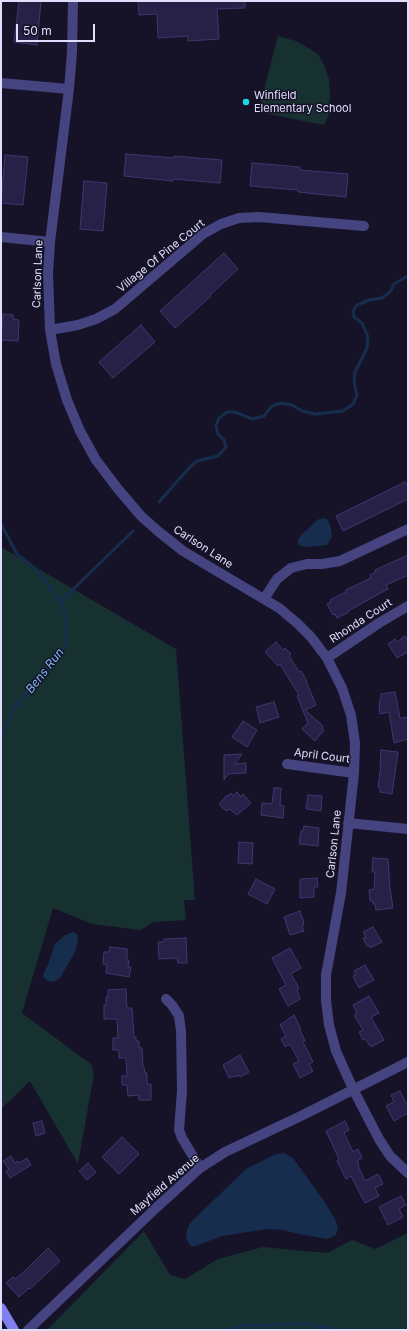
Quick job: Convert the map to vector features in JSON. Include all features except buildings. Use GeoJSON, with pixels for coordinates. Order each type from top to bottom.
{"type":"FeatureCollection","features":[{"type":"Feature","properties":{"kind":"main road"},"geometry":{"type":"LineString","coordinates":[[1,1308],[14,1330]]}},
{"type":"Feature","properties":{"kind":"street","name":"Carlson Lane"},"geometry":{"type":"LineString","coordinates":[[73,1],[72,52],[69,90],[50,242],[48,294],[50,330],[56,364],[80,431],[96,460],[141,516],[183,551],[279,608],[297,623],[311,637],[327,658],[342,688],[351,715],[355,743],[354,772],[341,894],[326,975],[326,1000],[329,1025],[336,1051],[353,1090],[379,1139],[390,1156],[408,1173]]}},
{"type":"Feature","properties":{"kind":"street"},"geometry":{"type":"LineString","coordinates":[[1,83],[69,90]]}},
{"type":"Feature","properties":{"kind":"street","name":"Village Of Pine Court"},"geometry":{"type":"LineString","coordinates":[[50,330],[78,325],[96,319],[116,309],[203,234],[221,224],[239,218],[260,217],[364,226]]}},
{"type":"Feature","properties":{"kind":"street"},"geometry":{"type":"LineString","coordinates":[[1,237],[50,242]]}},
{"type":"Feature","properties":{"kind":"street"},"geometry":{"type":"LineString","coordinates":[[264,599],[277,579],[291,568],[307,564],[322,564],[340,561],[408,528]]}},
{"type":"Feature","properties":{"kind":"street","name":"Rhonda Court"},"geometry":{"type":"LineString","coordinates":[[327,658],[379,623],[408,606]]}},
{"type":"Feature","properties":{"kind":"street","name":"April Court"},"geometry":{"type":"LineString","coordinates":[[287,764],[354,772]]}},
{"type":"Feature","properties":{"kind":"street"},"geometry":{"type":"LineString","coordinates":[[348,823],[408,829]]}},
{"type":"Feature","properties":{"kind":"street"},"geometry":{"type":"LineString","coordinates":[[166,999],[179,1016],[181,1031],[182,1091],[179,1130],[182,1138],[200,1168]]}},
{"type":"Feature","properties":{"kind":"street","name":"Mayfield Avenue"},"geometry":{"type":"LineString","coordinates":[[28,1330],[200,1168],[225,1152],[408,1062]]}},
{"type":"Feature","properties":{"kind":"green space"},"geometry":{"type":"Polygon","coordinates":[[[278,36],[296,41],[318,54],[324,65],[329,79],[330,94],[329,114],[324,125],[264,113],[260,105],[278,36]]]}},
{"type":"Feature","properties":{"kind":"green space"},"geometry":{"type":"Polygon","coordinates":[[[1,547],[176,649],[195,900],[184,900],[186,920],[153,922],[141,930],[92,924],[53,908],[22,1013],[92,1065],[94,1074],[78,1164],[30,1081],[1,1109],[1,547]]]}},
{"type":"Feature","properties":{"kind":"green space"},"geometry":{"type":"Polygon","coordinates":[[[144,1231],[170,1275],[185,1279],[218,1259],[263,1247],[327,1253],[352,1240],[375,1249],[408,1233],[408,1330],[47,1330],[144,1231]]]}},
{"type":"Feature","properties":{"kind":"water"},"geometry":{"type":"Polygon","coordinates":[[[325,518],[328,520],[331,528],[332,537],[327,545],[307,547],[298,544],[298,540],[302,534],[319,519],[325,518]]]}},
{"type":"Feature","properties":{"kind":"water"},"geometry":{"type":"Polygon","coordinates":[[[73,932],[77,934],[78,940],[75,952],[60,978],[53,982],[48,981],[44,978],[43,974],[48,965],[55,944],[65,935],[73,932]]]}},
{"type":"Feature","properties":{"kind":"water"},"geometry":{"type":"Polygon","coordinates":[[[284,1153],[293,1158],[326,1204],[338,1227],[336,1235],[327,1239],[282,1230],[267,1229],[222,1236],[196,1246],[191,1246],[186,1238],[187,1230],[191,1222],[246,1169],[276,1154],[284,1153]]]}},
{"type":"Feature","properties":{"kind":"waterway"},"geometry":{"type":"LineString","coordinates":[[159,502],[197,461],[218,456],[226,447],[224,440],[218,434],[216,426],[219,418],[227,412],[235,412],[252,419],[264,416],[272,406],[281,403],[292,405],[302,411],[315,414],[343,411],[353,404],[357,395],[354,382],[355,372],[367,348],[368,337],[362,323],[354,317],[353,311],[357,305],[369,300],[382,298],[391,291],[394,284],[408,276]]}},
{"type":"Feature","properties":{"kind":"waterway","name":"Bens Run"},"geometry":{"type":"LineString","coordinates":[[1,524],[17,554],[37,570],[63,606],[67,632],[65,647],[54,664],[37,680],[13,710],[1,737]]}},
{"type":"Feature","properties":{"kind":"waterway"},"geometry":{"type":"LineString","coordinates":[[60,602],[133,531]]}},
{"type":"Feature","properties":{"kind":"waterway"},"geometry":{"type":"LineString","coordinates":[[227,1330],[244,1325],[260,1326],[286,1324],[307,1324],[343,1330]]}},
{"type":"Feature","properties":{"kind":"place","name":"Winfield Elementary School"},"geometry":{"type":"Point","coordinates":[246,102]}}]}
